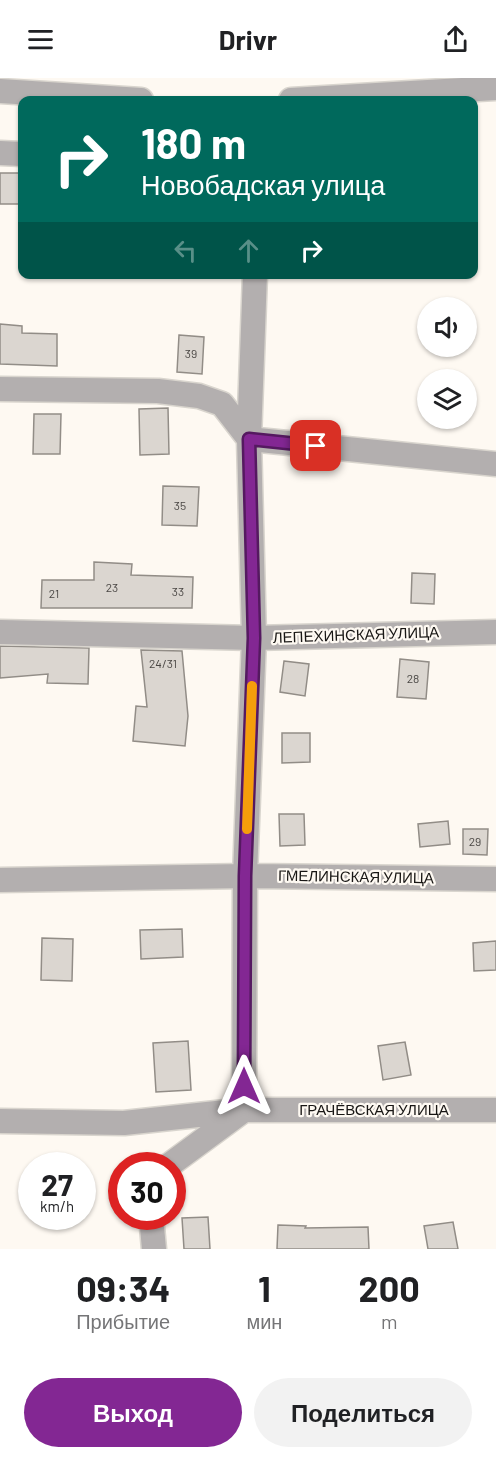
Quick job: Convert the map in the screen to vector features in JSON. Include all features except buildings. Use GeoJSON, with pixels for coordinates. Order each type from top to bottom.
{"type":"FeatureCollection","features":[{"type":"Feature","properties":{"kind":"street"},"geometry":{"type":"LineString","coordinates":[[359,96],[496,88]]}},
{"type":"Feature","properties":{"kind":"street"},"geometry":{"type":"LineString","coordinates":[[0,91],[78,96]]}},
{"type":"Feature","properties":{"kind":"street"},"geometry":{"type":"LineString","coordinates":[[0,153],[18,154]]}},
{"type":"Feature","properties":{"kind":"street"},"geometry":{"type":"LineString","coordinates":[[186,1153],[244,1110],[245,876],[254,638],[249,439],[255,279]]}},
{"type":"Feature","properties":{"kind":"street"},"geometry":{"type":"LineString","coordinates":[[0,389],[158,391],[199,396],[222,404],[249,439],[496,464]]}},
{"type":"Feature","properties":{"kind":"street","name":"ЛЕПЕХИНСКАЯ УЛИЦА"},"geometry":{"type":"LineString","coordinates":[[0,632],[254,638],[496,632]]}},
{"type":"Feature","properties":{"kind":"street","name":"ГМЕЛИНСКАЯ УЛИЦА"},"geometry":{"type":"LineString","coordinates":[[0,880],[245,876],[496,879]]}},
{"type":"Feature","properties":{"kind":"street","name":"ГРАЧЁВСКАЯ УЛИЦА"},"geometry":{"type":"LineString","coordinates":[[0,1120],[124,1123],[244,1110],[496,1110]]}},
{"type":"Feature","properties":{"kind":"street"},"geometry":{"type":"LineString","coordinates":[[152,1230],[154,1249]]}},
{"type":"Feature","properties":{"kind":"slow traffic"},"geometry":{"type":"LineString","coordinates":[[247,829],[252,686]]}},
{"type":"Feature","properties":{"kind":"route"},"geometry":{"type":"LineString","coordinates":[[244,1086],[245,876],[254,638],[249,439],[316,446]]}}]}
